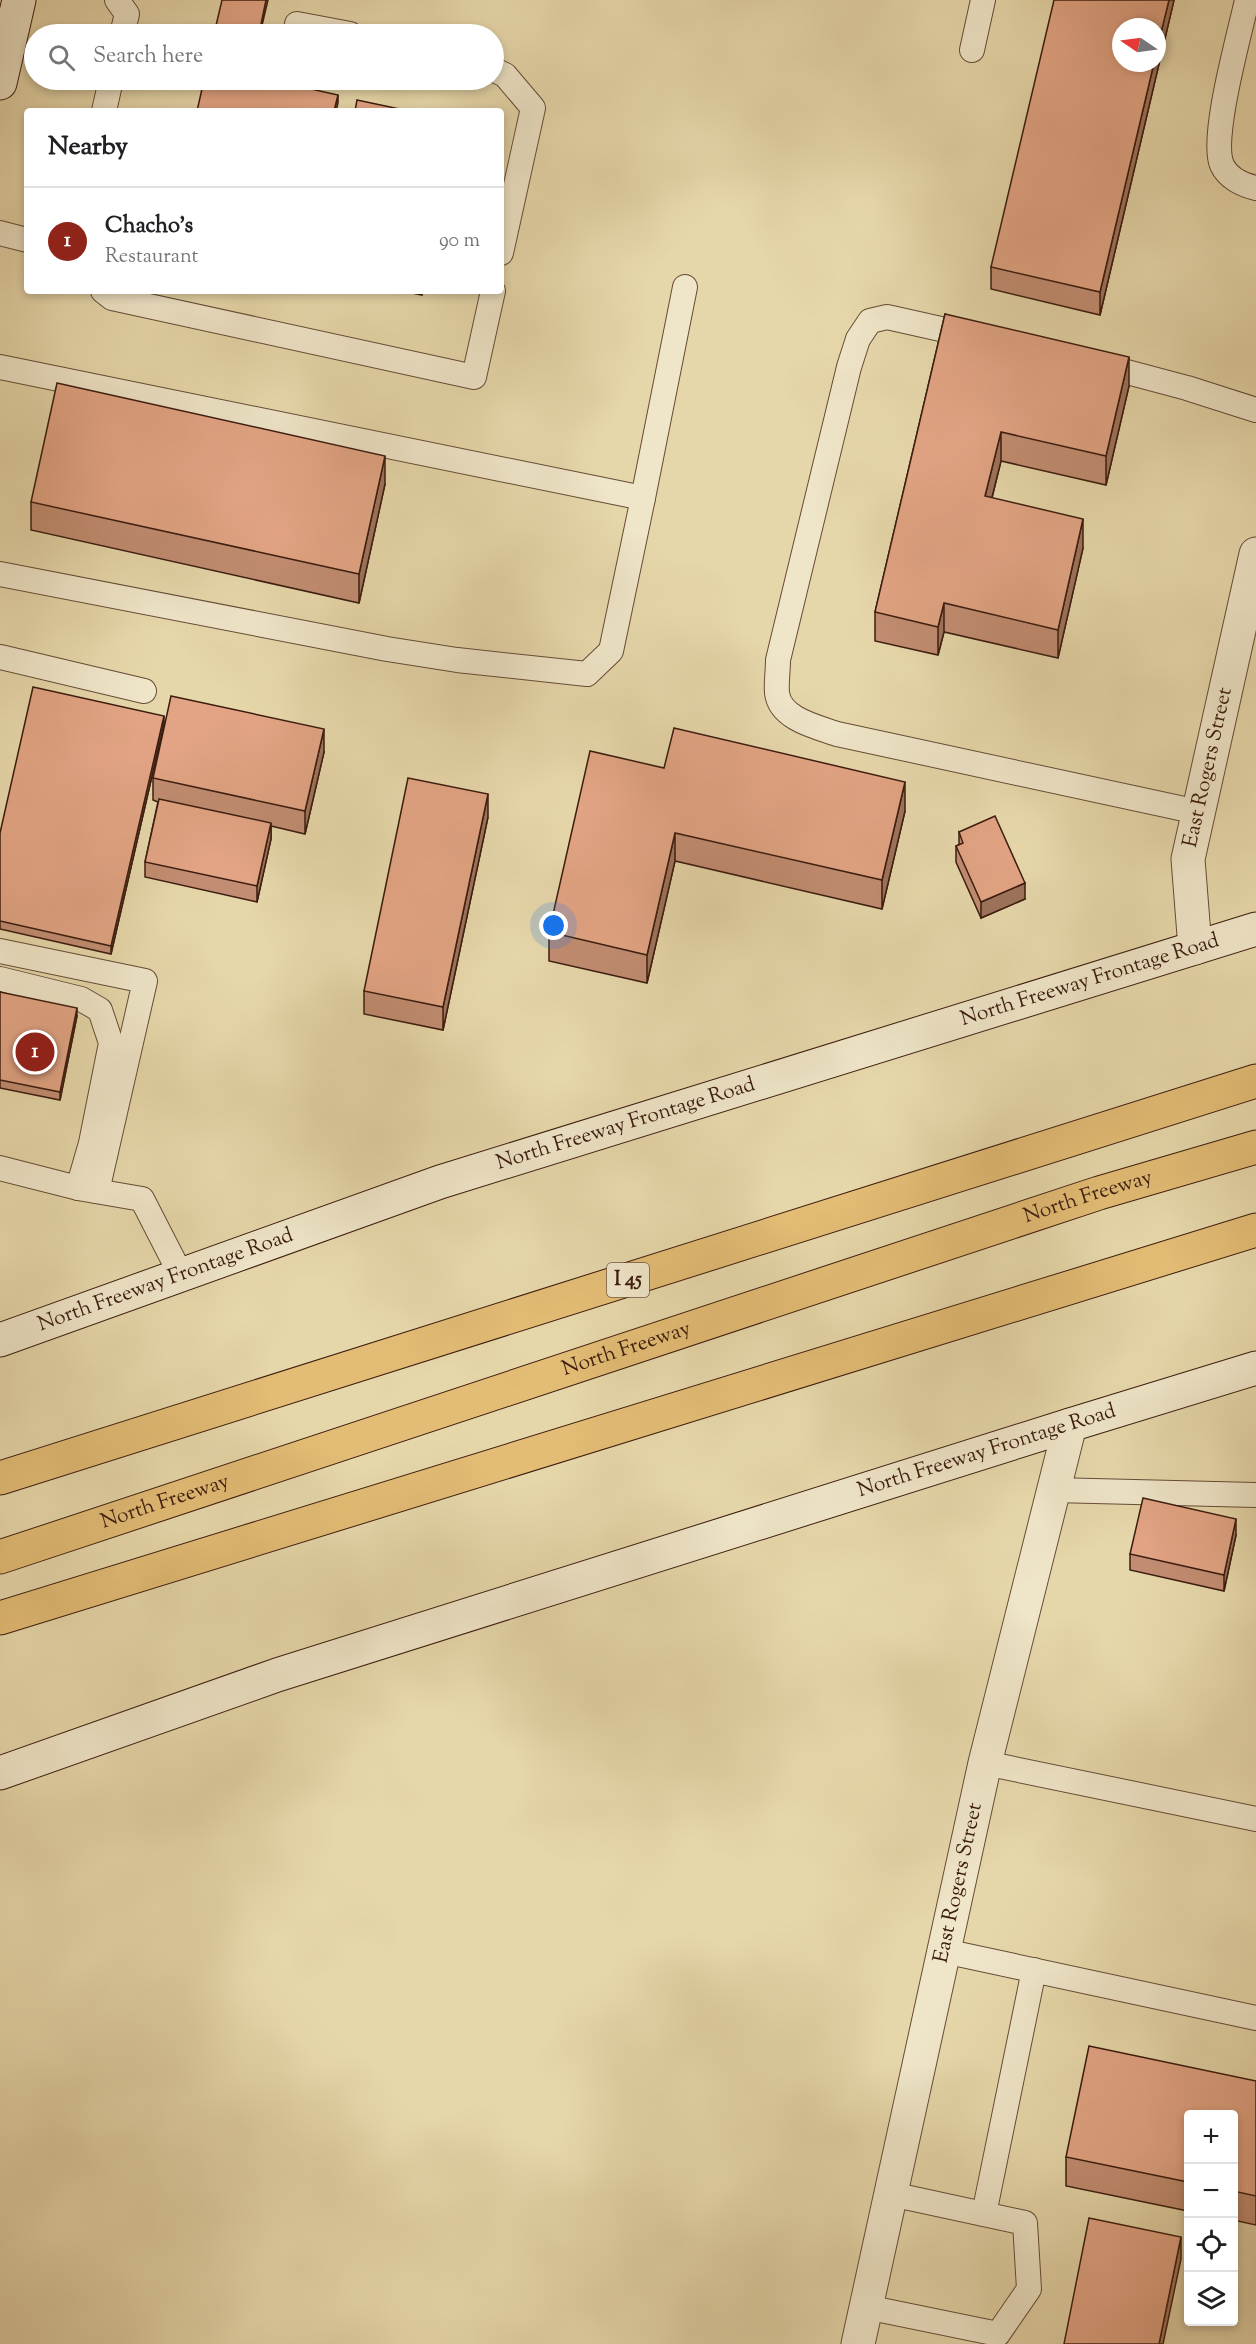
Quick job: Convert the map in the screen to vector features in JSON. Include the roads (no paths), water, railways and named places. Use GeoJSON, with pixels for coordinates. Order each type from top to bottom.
{"type":"FeatureCollection","features":[{"type":"Feature","properties":{"kind":"highway","name":"I 45"},"geometry":{"type":"LineString","coordinates":[[0,1478],[1256,1081]]}},
{"type":"Feature","properties":{"kind":"highway","name":"North Freeway"},"geometry":{"type":"LineString","coordinates":[[0,1557],[1099,1193],[1256,1147]]}},
{"type":"Feature","properties":{"kind":"highway"},"geometry":{"type":"LineString","coordinates":[[0,1618],[1256,1230]]}},
{"type":"Feature","properties":{"kind":"main road"},"geometry":{"type":"LineString","coordinates":[[0,83],[19,0]]}},
{"type":"Feature","properties":{"kind":"main road","name":"East Rogers Street"},"geometry":{"type":"LineString","coordinates":[[1194,948],[1188,859],[1256,554]]}},
{"type":"Feature","properties":{"kind":"main road","name":"North Freeway Frontage Road"},"geometry":{"type":"LineString","coordinates":[[0,1340],[440,1182],[1256,929]]}},
{"type":"Feature","properties":{"kind":"main road","name":"North Freeway Frontage Road"},"geometry":{"type":"LineString","coordinates":[[0,1773],[277,1675],[1256,1368]]}},
{"type":"Feature","properties":{"kind":"main road","name":"East Rogers Street"},"geometry":{"type":"LineString","coordinates":[[858,2344],[985,1763],[1070,1425]]}},
{"type":"Feature","properties":{"kind":"lane"},"geometry":{"type":"LineString","coordinates":[[117,0],[128,14],[125,24]]}},
{"type":"Feature","properties":{"kind":"lane"},"geometry":{"type":"LineString","coordinates":[[972,50],[983,0]]}},
{"type":"Feature","properties":{"kind":"lane"},"geometry":{"type":"LineString","coordinates":[[1247,0],[1221,121],[1218,151],[1223,166],[1232,177],[1244,185],[1256,188]]}},
{"type":"Feature","properties":{"kind":"lane"},"geometry":{"type":"LineString","coordinates":[[504,75],[533,108],[504,240]]}},
{"type":"Feature","properties":{"kind":"lane"},"geometry":{"type":"LineString","coordinates":[[105,108],[109,90]]}},
{"type":"Feature","properties":{"kind":"lane"},"geometry":{"type":"LineString","coordinates":[[0,233],[24,239]]}},
{"type":"Feature","properties":{"kind":"lane"},"geometry":{"type":"LineString","coordinates":[[0,574],[387,649],[457,660],[587,674],[611,651],[685,287]]}},
{"type":"Feature","properties":{"kind":"lane"},"geometry":{"type":"LineString","coordinates":[[108,294],[112,297],[474,377],[492,294]]}},
{"type":"Feature","properties":{"kind":"lane"},"geometry":{"type":"LineString","coordinates":[[991,341],[887,317],[870,321],[858,339],[849,367],[778,660],[777,696],[788,714],[837,734],[1198,812]]}},
{"type":"Feature","properties":{"kind":"lane"},"geometry":{"type":"LineString","coordinates":[[1073,359],[1131,372],[1256,410]]}},
{"type":"Feature","properties":{"kind":"lane"},"geometry":{"type":"LineString","coordinates":[[0,367],[643,498]]}},
{"type":"Feature","properties":{"kind":"lane"},"geometry":{"type":"LineString","coordinates":[[0,657],[144,691]]}},
{"type":"Feature","properties":{"kind":"lane"},"geometry":{"type":"LineString","coordinates":[[0,951],[145,981],[87,1189]]}},
{"type":"Feature","properties":{"kind":"lane"},"geometry":{"type":"LineString","coordinates":[[0,979],[81,999],[100,1010],[111,1043],[91,1143],[87,1189]]}},
{"type":"Feature","properties":{"kind":"lane"},"geometry":{"type":"LineString","coordinates":[[0,1168],[87,1189],[142,1199],[181,1275]]}},
{"type":"Feature","properties":{"kind":"lane"},"geometry":{"type":"LineString","coordinates":[[1053,1490],[1256,1495]]}},
{"type":"Feature","properties":{"kind":"lane"},"geometry":{"type":"LineString","coordinates":[[985,1763],[1256,1819]]}},
{"type":"Feature","properties":{"kind":"lane"},"geometry":{"type":"LineString","coordinates":[[944,1951],[1256,2018]]}},
{"type":"Feature","properties":{"kind":"lane"},"geometry":{"type":"LineString","coordinates":[[984,2214],[1034,1970]]}},
{"type":"Feature","properties":{"kind":"lane"},"geometry":{"type":"LineString","coordinates":[[866,2307],[958,2335],[998,2334],[1029,2289],[1025,2223],[891,2194]]}},
{"type":"Feature","properties":{"kind":"place","name":"Chacho's"},"geometry":{"type":"Point","coordinates":[35,1052]}}]}
